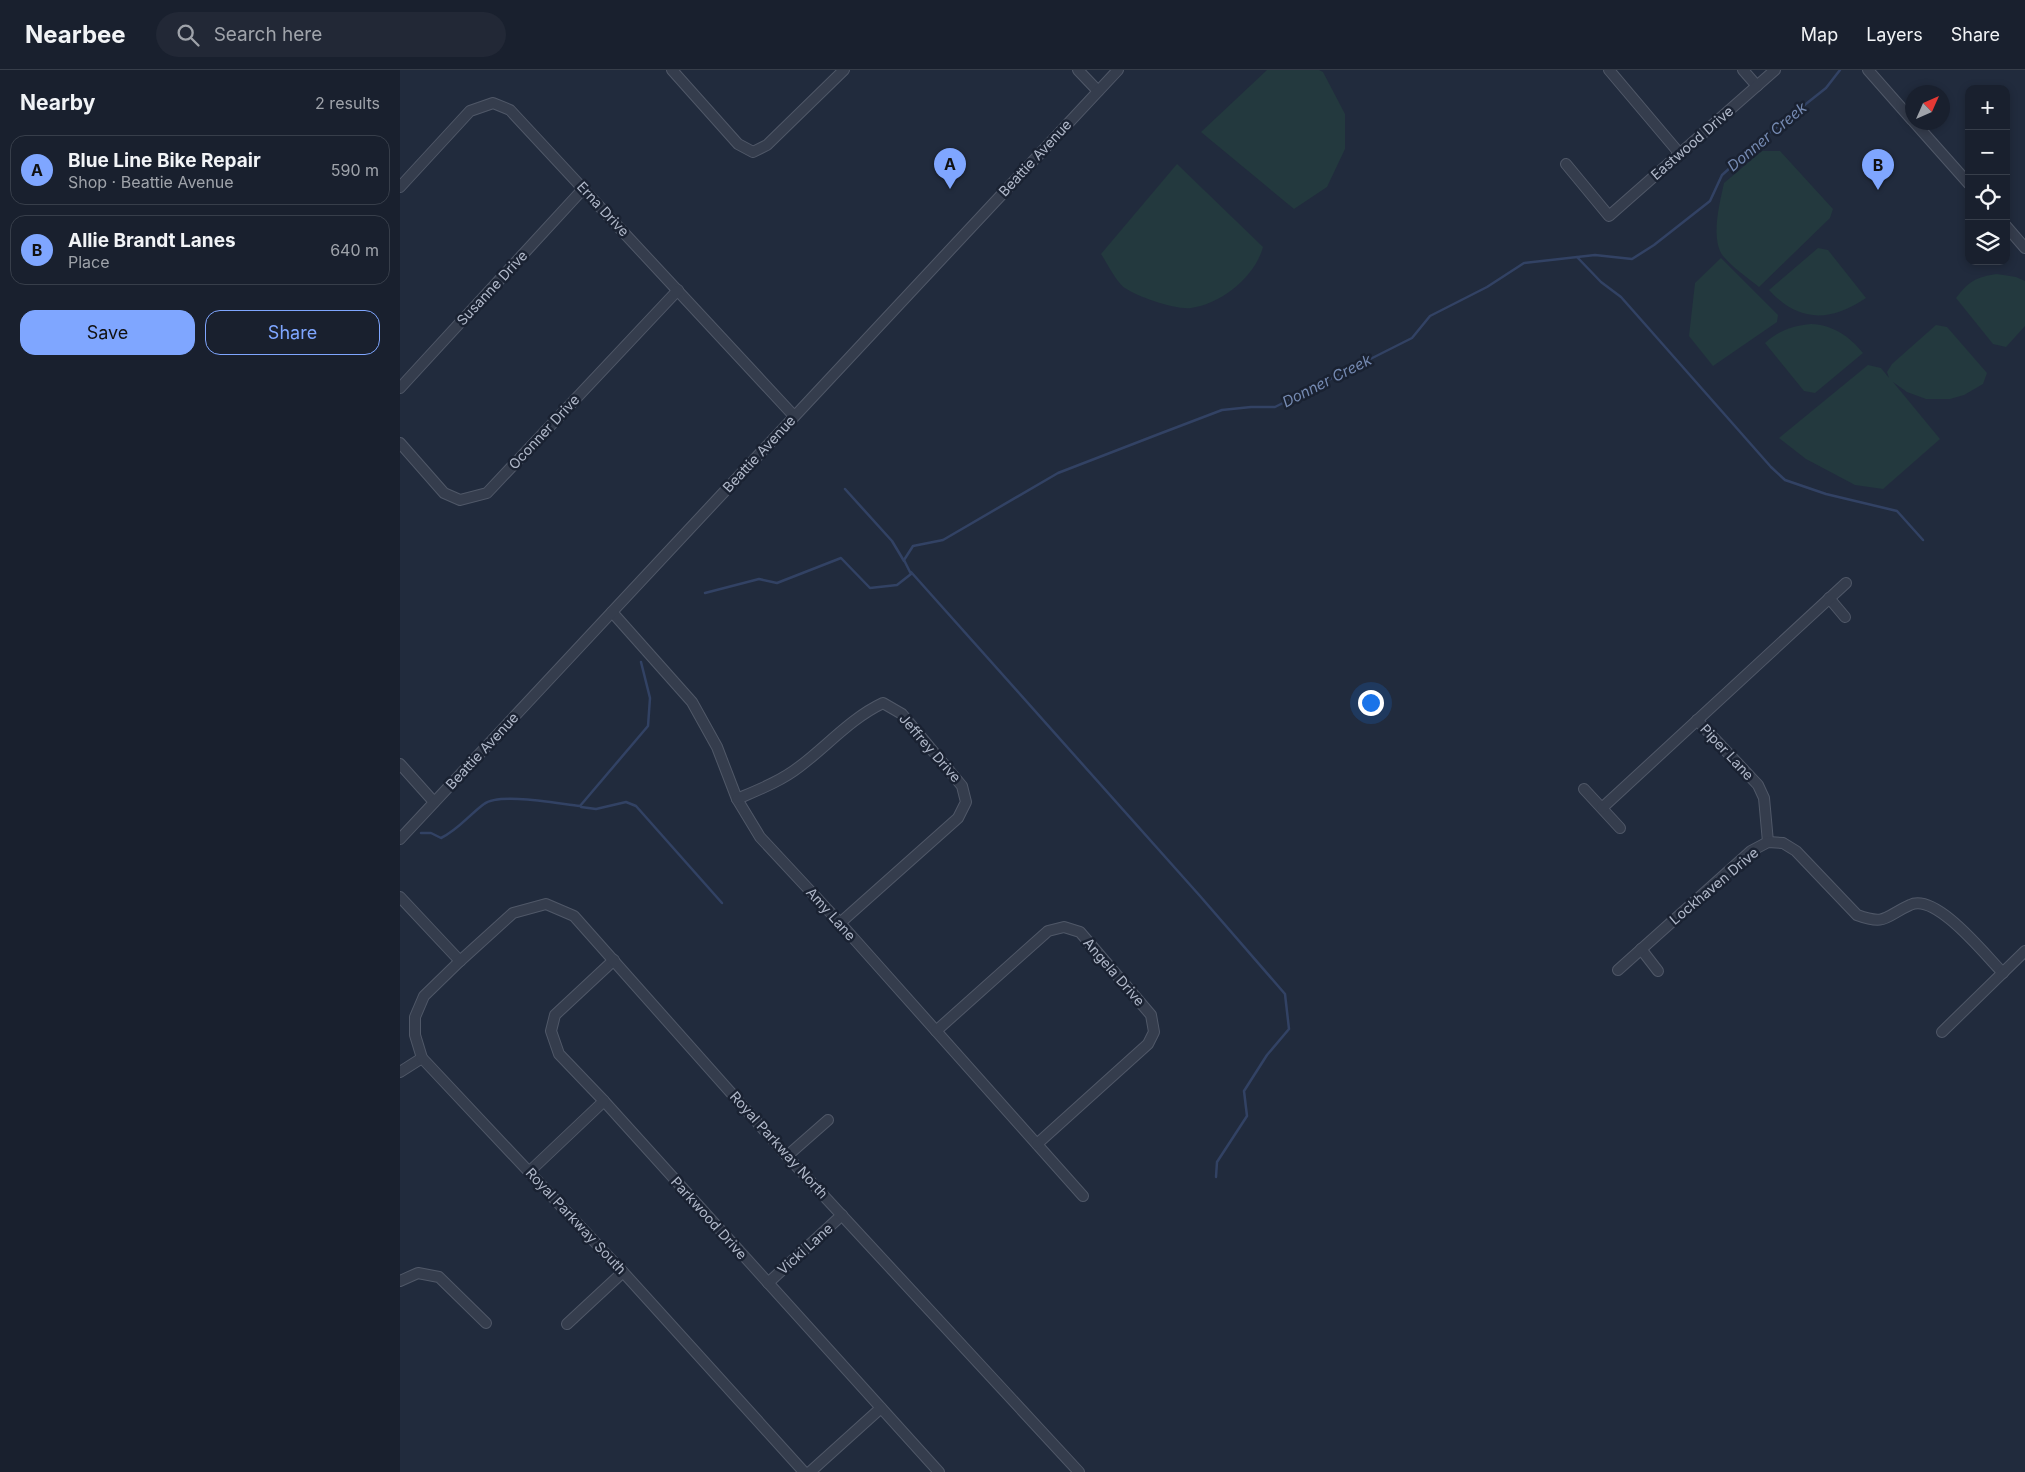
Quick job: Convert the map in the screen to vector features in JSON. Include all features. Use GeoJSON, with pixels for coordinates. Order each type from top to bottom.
{"type":"FeatureCollection","features":[{"type":"Feature","properties":{"kind":"street"},"geometry":{"type":"LineString","coordinates":[[677,72],[738,144],[753,152],[768,145],[844,70]]}},
{"type":"Feature","properties":{"kind":"street"},"geometry":{"type":"LineString","coordinates":[[1078,70],[1098,91]]}},
{"type":"Feature","properties":{"kind":"street","name":"Beattie Avenue"},"geometry":{"type":"LineString","coordinates":[[400,839],[1118,70]]}},
{"type":"Feature","properties":{"kind":"street"},"geometry":{"type":"LineString","coordinates":[[1609,70],[1680,154]]}},
{"type":"Feature","properties":{"kind":"street"},"geometry":{"type":"LineString","coordinates":[[1742,70],[1757,86]]}},
{"type":"Feature","properties":{"kind":"street","name":"Eastwood Drive"},"geometry":{"type":"LineString","coordinates":[[1566,164],[1609,216],[1775,70]]}},
{"type":"Feature","properties":{"kind":"street"},"geometry":{"type":"LineString","coordinates":[[1868,70],[1905,112]]}},
{"type":"Feature","properties":{"kind":"street","name":"Erna Drive"},"geometry":{"type":"LineString","coordinates":[[400,187],[470,111],[492,103],[510,110],[794,416]]}},
{"type":"Feature","properties":{"kind":"street"},"geometry":{"type":"LineString","coordinates":[[1921,130],[1965,180]]}},
{"type":"Feature","properties":{"kind":"street","name":"Susanne Drive"},"geometry":{"type":"LineString","coordinates":[[400,388],[584,188]]}},
{"type":"Feature","properties":{"kind":"street"},"geometry":{"type":"LineString","coordinates":[[2010,231],[2025,248]]}},
{"type":"Feature","properties":{"kind":"street","name":"Oconner Drive"},"geometry":{"type":"LineString","coordinates":[[400,443],[444,493],[460,500],[487,493],[678,290]]}},
{"type":"Feature","properties":{"kind":"street"},"geometry":{"type":"LineString","coordinates":[[1602,808],[1846,583]]}},
{"type":"Feature","properties":{"kind":"street"},"geometry":{"type":"LineString","coordinates":[[1829,598],[1845,617]]}},
{"type":"Feature","properties":{"kind":"street","name":"Amy Lane"},"geometry":{"type":"LineString","coordinates":[[612,612],[692,702],[717,747],[737,799],[760,837],[840,923],[1083,1196]]}},
{"type":"Feature","properties":{"kind":"street","name":"Jeffrey Drive"},"geometry":{"type":"LineString","coordinates":[[737,799],[768,786],[798,768],[867,711],[883,703],[902,714],[962,786],[966,802],[958,818],[840,923]]}},
{"type":"Feature","properties":{"kind":"street","name":"Piper Lane"},"geometry":{"type":"LineString","coordinates":[[1697,720],[1758,785],[1764,798],[1768,842]]}},
{"type":"Feature","properties":{"kind":"street"},"geometry":{"type":"LineString","coordinates":[[400,764],[434,802]]}},
{"type":"Feature","properties":{"kind":"street"},"geometry":{"type":"LineString","coordinates":[[1584,789],[1620,828]]}},
{"type":"Feature","properties":{"kind":"street","name":"Lockhaven Drive"},"geometry":{"type":"LineString","coordinates":[[1618,970],[1751,851],[1768,842],[1783,843],[1796,851],[1857,915],[1870,920],[1885,920],[1912,904],[1925,904],[1937,908],[2003,973]]}},
{"type":"Feature","properties":{"kind":"street"},"geometry":{"type":"LineString","coordinates":[[400,897],[460,961]]}},
{"type":"Feature","properties":{"kind":"street","name":"Royal Parkway North"},"geometry":{"type":"LineString","coordinates":[[460,961],[513,913],[546,904],[574,916],[787,1156],[1079,1472]]}},
{"type":"Feature","properties":{"kind":"street","name":"Angela Drive"},"geometry":{"type":"LineString","coordinates":[[936,1031],[1048,931],[1064,926],[1080,932],[1151,1015],[1154,1032],[1148,1044],[1037,1144]]}},
{"type":"Feature","properties":{"kind":"street"},"geometry":{"type":"LineString","coordinates":[[1641,949],[1658,971]]}},
{"type":"Feature","properties":{"kind":"street"},"geometry":{"type":"LineString","coordinates":[[1942,1032],[2025,951]]}},
{"type":"Feature","properties":{"kind":"street","name":"Parkwood Drive"},"geometry":{"type":"LineString","coordinates":[[614,960],[555,1015],[551,1031],[559,1054],[604,1101],[939,1472]]}},
{"type":"Feature","properties":{"kind":"street","name":"Royal Parkway South"},"geometry":{"type":"LineString","coordinates":[[460,961],[424,996],[415,1017],[415,1034],[422,1058],[623,1272],[804,1472]]}},
{"type":"Feature","properties":{"kind":"street"},"geometry":{"type":"LineString","coordinates":[[400,1072],[422,1058]]}},
{"type":"Feature","properties":{"kind":"street"},"geometry":{"type":"LineString","coordinates":[[529,1172],[604,1101]]}},
{"type":"Feature","properties":{"kind":"street"},"geometry":{"type":"LineString","coordinates":[[787,1156],[828,1120]]}},
{"type":"Feature","properties":{"kind":"street","name":"Vicki Lane"},"geometry":{"type":"LineString","coordinates":[[768,1283],[842,1215]]}},
{"type":"Feature","properties":{"kind":"street"},"geometry":{"type":"LineString","coordinates":[[566,1324],[623,1272]]}},
{"type":"Feature","properties":{"kind":"street"},"geometry":{"type":"LineString","coordinates":[[400,1281],[418,1273],[439,1278],[486,1323]]}},
{"type":"Feature","properties":{"kind":"street"},"geometry":{"type":"LineString","coordinates":[[810,1472],[881,1408]]}},
{"type":"Feature","properties":{"kind":"green space"},"geometry":{"type":"Polygon","coordinates":[[[1267,70],[1319,70],[1323,72],[1345,114],[1345,149],[1327,187],[1294,209],[1201,132],[1267,70]]]}},
{"type":"Feature","properties":{"kind":"green space"},"geometry":{"type":"Polygon","coordinates":[[[1762,151],[1780,151],[1833,209],[1830,218],[1759,287],[1723,256],[1717,240],[1717,220],[1724,183],[1762,151]]]}},
{"type":"Feature","properties":{"kind":"green space"},"geometry":{"type":"Polygon","coordinates":[[[1177,164],[1263,247],[1253,269],[1235,287],[1214,301],[1191,308],[1176,307],[1157,302],[1125,288],[1115,277],[1101,254],[1177,164]]]}},
{"type":"Feature","properties":{"kind":"green space"},"geometry":{"type":"Polygon","coordinates":[[[1818,248],[1828,250],[1866,298],[1840,312],[1815,315],[1792,309],[1769,290],[1818,248]]]}},
{"type":"Feature","properties":{"kind":"green space"},"geometry":{"type":"Polygon","coordinates":[[[1721,258],[1778,315],[1777,322],[1713,366],[1689,336],[1695,283],[1721,258]]]}},
{"type":"Feature","properties":{"kind":"green space"},"geometry":{"type":"Polygon","coordinates":[[[1997,274],[2016,277],[2025,281],[2025,326],[2006,347],[1993,344],[1956,298],[1974,281],[1997,274]]]}},
{"type":"Feature","properties":{"kind":"green space"},"geometry":{"type":"Polygon","coordinates":[[[1811,324],[1833,329],[1852,341],[1863,353],[1815,393],[1804,391],[1765,343],[1786,329],[1811,324]]]}},
{"type":"Feature","properties":{"kind":"green space"},"geometry":{"type":"Polygon","coordinates":[[[1936,325],[1947,327],[1987,373],[1983,384],[1964,395],[1950,399],[1926,399],[1907,392],[1893,382],[1940,439],[1883,489],[1855,485],[1806,459],[1779,438],[1868,365],[1881,368],[1889,378],[1887,372],[1892,364],[1936,325]]]}},
{"type":"Feature","properties":{"kind":"waterway","name":"Donner Creek"},"geometry":{"type":"LineString","coordinates":[[705,593],[759,579],[777,583],[841,558],[870,588],[897,585],[911,574],[904,560],[913,546],[943,540],[1058,473],[1159,434],[1222,410],[1275,407],[1412,338],[1430,316],[1487,287],[1524,263],[1595,255],[1632,259],[1654,245],[1710,201],[1722,175],[1768,134],[1826,88],[1840,70]]}},
{"type":"Feature","properties":{"kind":"waterway"},"geometry":{"type":"LineString","coordinates":[[1577,257],[1601,282],[1621,297],[1771,467],[1785,480],[1826,494],[1897,511],[1923,540]]}},
{"type":"Feature","properties":{"kind":"waterway"},"geometry":{"type":"LineString","coordinates":[[845,489],[892,541],[904,561]]}},
{"type":"Feature","properties":{"kind":"waterway"},"geometry":{"type":"LineString","coordinates":[[911,572],[1285,994],[1289,1029],[1267,1055],[1244,1091],[1247,1116],[1217,1162],[1216,1177]]}},
{"type":"Feature","properties":{"kind":"waterway","name":"Donner Creek"},"geometry":{"type":"LineString","coordinates":[[421,833],[431,833],[441,838],[453,831],[484,804],[503,799],[545,801],[580,806],[648,726],[650,698],[641,662]]}},
{"type":"Feature","properties":{"kind":"waterway"},"geometry":{"type":"LineString","coordinates":[[581,807],[596,809],[626,802],[636,806],[722,903]]}},
{"type":"Feature","properties":{"kind":"place","name":"Blue Line Bike Repair"},"geometry":{"type":"Point","coordinates":[950,189]}},
{"type":"Feature","properties":{"kind":"place","name":"Allie Brandt Lanes"},"geometry":{"type":"Point","coordinates":[1878,190]}}]}
